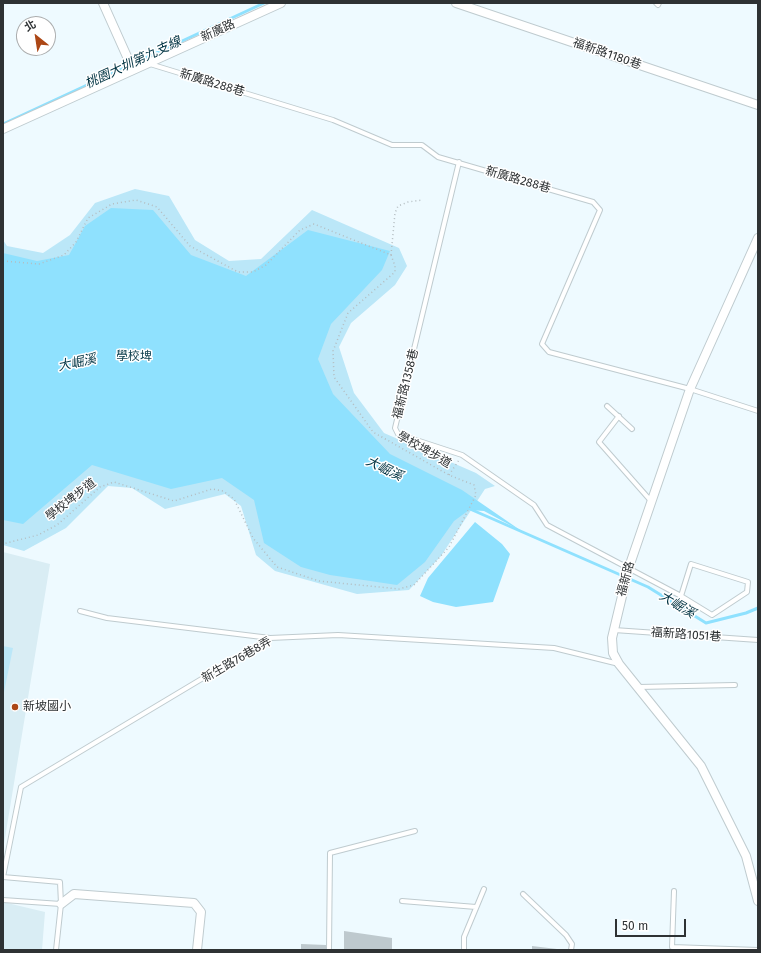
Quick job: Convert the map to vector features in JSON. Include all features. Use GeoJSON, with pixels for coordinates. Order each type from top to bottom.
{"type":"FeatureCollection","features":[{"type":"Feature","properties":{"kind":"street"},"geometry":{"type":"LineString","coordinates":[[103,3],[132,70]]}},
{"type":"Feature","properties":{"kind":"street","name":"新廣路"},"geometry":{"type":"LineString","coordinates":[[3,130],[281,3]]}},
{"type":"Feature","properties":{"kind":"street","name":"福新路1180巷"},"geometry":{"type":"LineString","coordinates":[[456,3],[758,105]]}},
{"type":"Feature","properties":{"kind":"street","name":"福新路"},"geometry":{"type":"LineString","coordinates":[[758,238],[690,389],[629,567],[612,638],[613,653],[619,664],[701,766],[746,856],[758,901]]}},
{"type":"Feature","properties":{"kind":"street"},"geometry":{"type":"LineString","coordinates":[[61,904],[74,894],[194,903],[201,912],[197,950]]}},
{"type":"Feature","properties":{"kind":"lane","name":"新廣路288巷"},"geometry":{"type":"LineString","coordinates":[[147,63],[333,120],[392,145],[422,146],[438,157],[593,202],[600,210],[542,344],[549,352],[690,389]]}},
{"type":"Feature","properties":{"kind":"lane","name":"福新路1358巷"},"geometry":{"type":"LineString","coordinates":[[459,162],[395,428],[398,434],[462,455],[534,505],[546,525],[629,567],[712,615],[747,592],[748,582],[691,564],[681,596]]}},
{"type":"Feature","properties":{"kind":"lane"},"geometry":{"type":"LineString","coordinates":[[690,389],[758,411]]}},
{"type":"Feature","properties":{"kind":"lane"},"geometry":{"type":"LineString","coordinates":[[607,406],[632,429]]}},
{"type":"Feature","properties":{"kind":"lane"},"geometry":{"type":"LineString","coordinates":[[619,416],[599,442],[651,501]]}},
{"type":"Feature","properties":{"kind":"lane"},"geometry":{"type":"LineString","coordinates":[[80,611],[107,618],[270,638]]}},
{"type":"Feature","properties":{"kind":"lane","name":"福新路1051巷"},"geometry":{"type":"LineString","coordinates":[[614,630],[758,640]]}},
{"type":"Feature","properties":{"kind":"lane","name":"新生路76巷8弄"},"geometry":{"type":"LineString","coordinates":[[3,877],[21,787],[270,638],[338,635],[554,648],[619,664]]}},
{"type":"Feature","properties":{"kind":"lane"},"geometry":{"type":"LineString","coordinates":[[638,687],[735,685]]}},
{"type":"Feature","properties":{"kind":"lane"},"geometry":{"type":"LineString","coordinates":[[329,950],[330,853],[415,831]]}},
{"type":"Feature","properties":{"kind":"lane"},"geometry":{"type":"LineString","coordinates":[[3,877],[60,882],[61,904],[56,950]]}},
{"type":"Feature","properties":{"kind":"lane"},"geometry":{"type":"LineString","coordinates":[[464,950],[464,937],[484,889]]}},
{"type":"Feature","properties":{"kind":"lane"},"geometry":{"type":"LineString","coordinates":[[674,891],[672,947],[758,950]]}},
{"type":"Feature","properties":{"kind":"lane"},"geometry":{"type":"LineString","coordinates":[[523,894],[566,935],[572,944],[571,950]]}},
{"type":"Feature","properties":{"kind":"lane"},"geometry":{"type":"LineString","coordinates":[[3,900],[61,904]]}},
{"type":"Feature","properties":{"kind":"lane"},"geometry":{"type":"LineString","coordinates":[[402,901],[476,907]]}},
{"type":"Feature","properties":{"kind":"path"},"geometry":{"type":"LineString","coordinates":[[3,261],[39,264],[64,255],[76,242],[88,218],[112,204],[136,200],[157,208],[190,246],[238,272],[253,272],[266,265],[300,230],[314,224],[391,255],[395,212],[398,206],[408,202],[422,200]]}},
{"type":"Feature","properties":{"kind":"path","name":"學校埤步道"},"geometry":{"type":"LineString","coordinates":[[3,544],[38,535],[57,525],[100,487],[114,482],[174,501],[212,489],[223,490],[234,499],[253,538],[277,567],[319,581],[399,589],[414,584],[449,547],[476,495],[474,485],[449,475],[373,432],[334,377],[333,350],[348,313],[395,272],[395,266],[391,255]]}},
{"type":"Feature","properties":{"kind":"path"},"geometry":{"type":"LineString","coordinates":[[449,475],[462,455]]}},
{"type":"Feature","properties":{"kind":"shaded area","name":"新坡國小"},"geometry":{"type":"Polygon","coordinates":[[[3,552],[50,564],[3,850],[3,552]]]}},
{"type":"Feature","properties":{"kind":"shaded area"},"geometry":{"type":"Polygon","coordinates":[[[3,902],[45,912],[42,950],[3,950],[3,902]]]}},
{"type":"Feature","properties":{"kind":"green space","name":"學校埤"},"geometry":{"type":"Polygon","coordinates":[[[135,189],[169,196],[195,240],[229,261],[261,259],[312,210],[399,248],[407,266],[395,285],[351,323],[339,347],[354,393],[384,433],[476,473],[495,486],[485,489],[441,556],[409,590],[357,594],[275,571],[256,555],[241,506],[225,494],[165,509],[132,488],[108,486],[66,528],[24,551],[3,545],[3,240],[7,246],[43,253],[70,235],[95,203],[135,189]]]}},
{"type":"Feature","properties":{"kind":"green space"},"geometry":{"type":"Polygon","coordinates":[[[3,646],[13,648],[3,697],[3,646]]]}},
{"type":"Feature","properties":{"kind":"water","name":"學校埤"},"geometry":{"type":"Polygon","coordinates":[[[111,208],[153,210],[191,255],[246,276],[308,230],[390,251],[382,270],[331,324],[318,359],[333,394],[390,454],[462,490],[523,532],[484,511],[469,510],[454,521],[425,562],[397,585],[330,575],[301,567],[264,543],[254,500],[222,478],[171,489],[92,465],[23,524],[3,520],[3,253],[37,261],[69,255],[85,226],[111,208]]]}},
{"type":"Feature","properties":{"kind":"water"},"geometry":{"type":"Polygon","coordinates":[[[475,522],[502,544],[510,554],[493,602],[456,607],[433,602],[420,596],[428,578],[475,522]]]}},
{"type":"Feature","properties":{"kind":"building"},"geometry":{"type":"Polygon","coordinates":[[[344,931],[392,938],[392,950],[344,950],[344,931]]]}},
{"type":"Feature","properties":{"kind":"building"},"geometry":{"type":"Polygon","coordinates":[[[301,944],[326,945],[326,950],[301,950],[301,944]]]}},
{"type":"Feature","properties":{"kind":"building"},"geometry":{"type":"Polygon","coordinates":[[[532,946],[557,949],[557,950],[532,950],[532,946]]]}},
{"type":"Feature","properties":{"kind":"waterway","name":"桃園大圳第九支線"},"geometry":{"type":"LineString","coordinates":[[3,124],[264,3]]}},
{"type":"Feature","properties":{"kind":"waterway","name":"大崛溪"},"geometry":{"type":"LineString","coordinates":[[470,509],[648,587],[706,623],[746,613],[758,608]]}},
{"type":"Feature","properties":{"kind":"place","name":"新坡國小"},"geometry":{"type":"Point","coordinates":[15,707]}}]}
